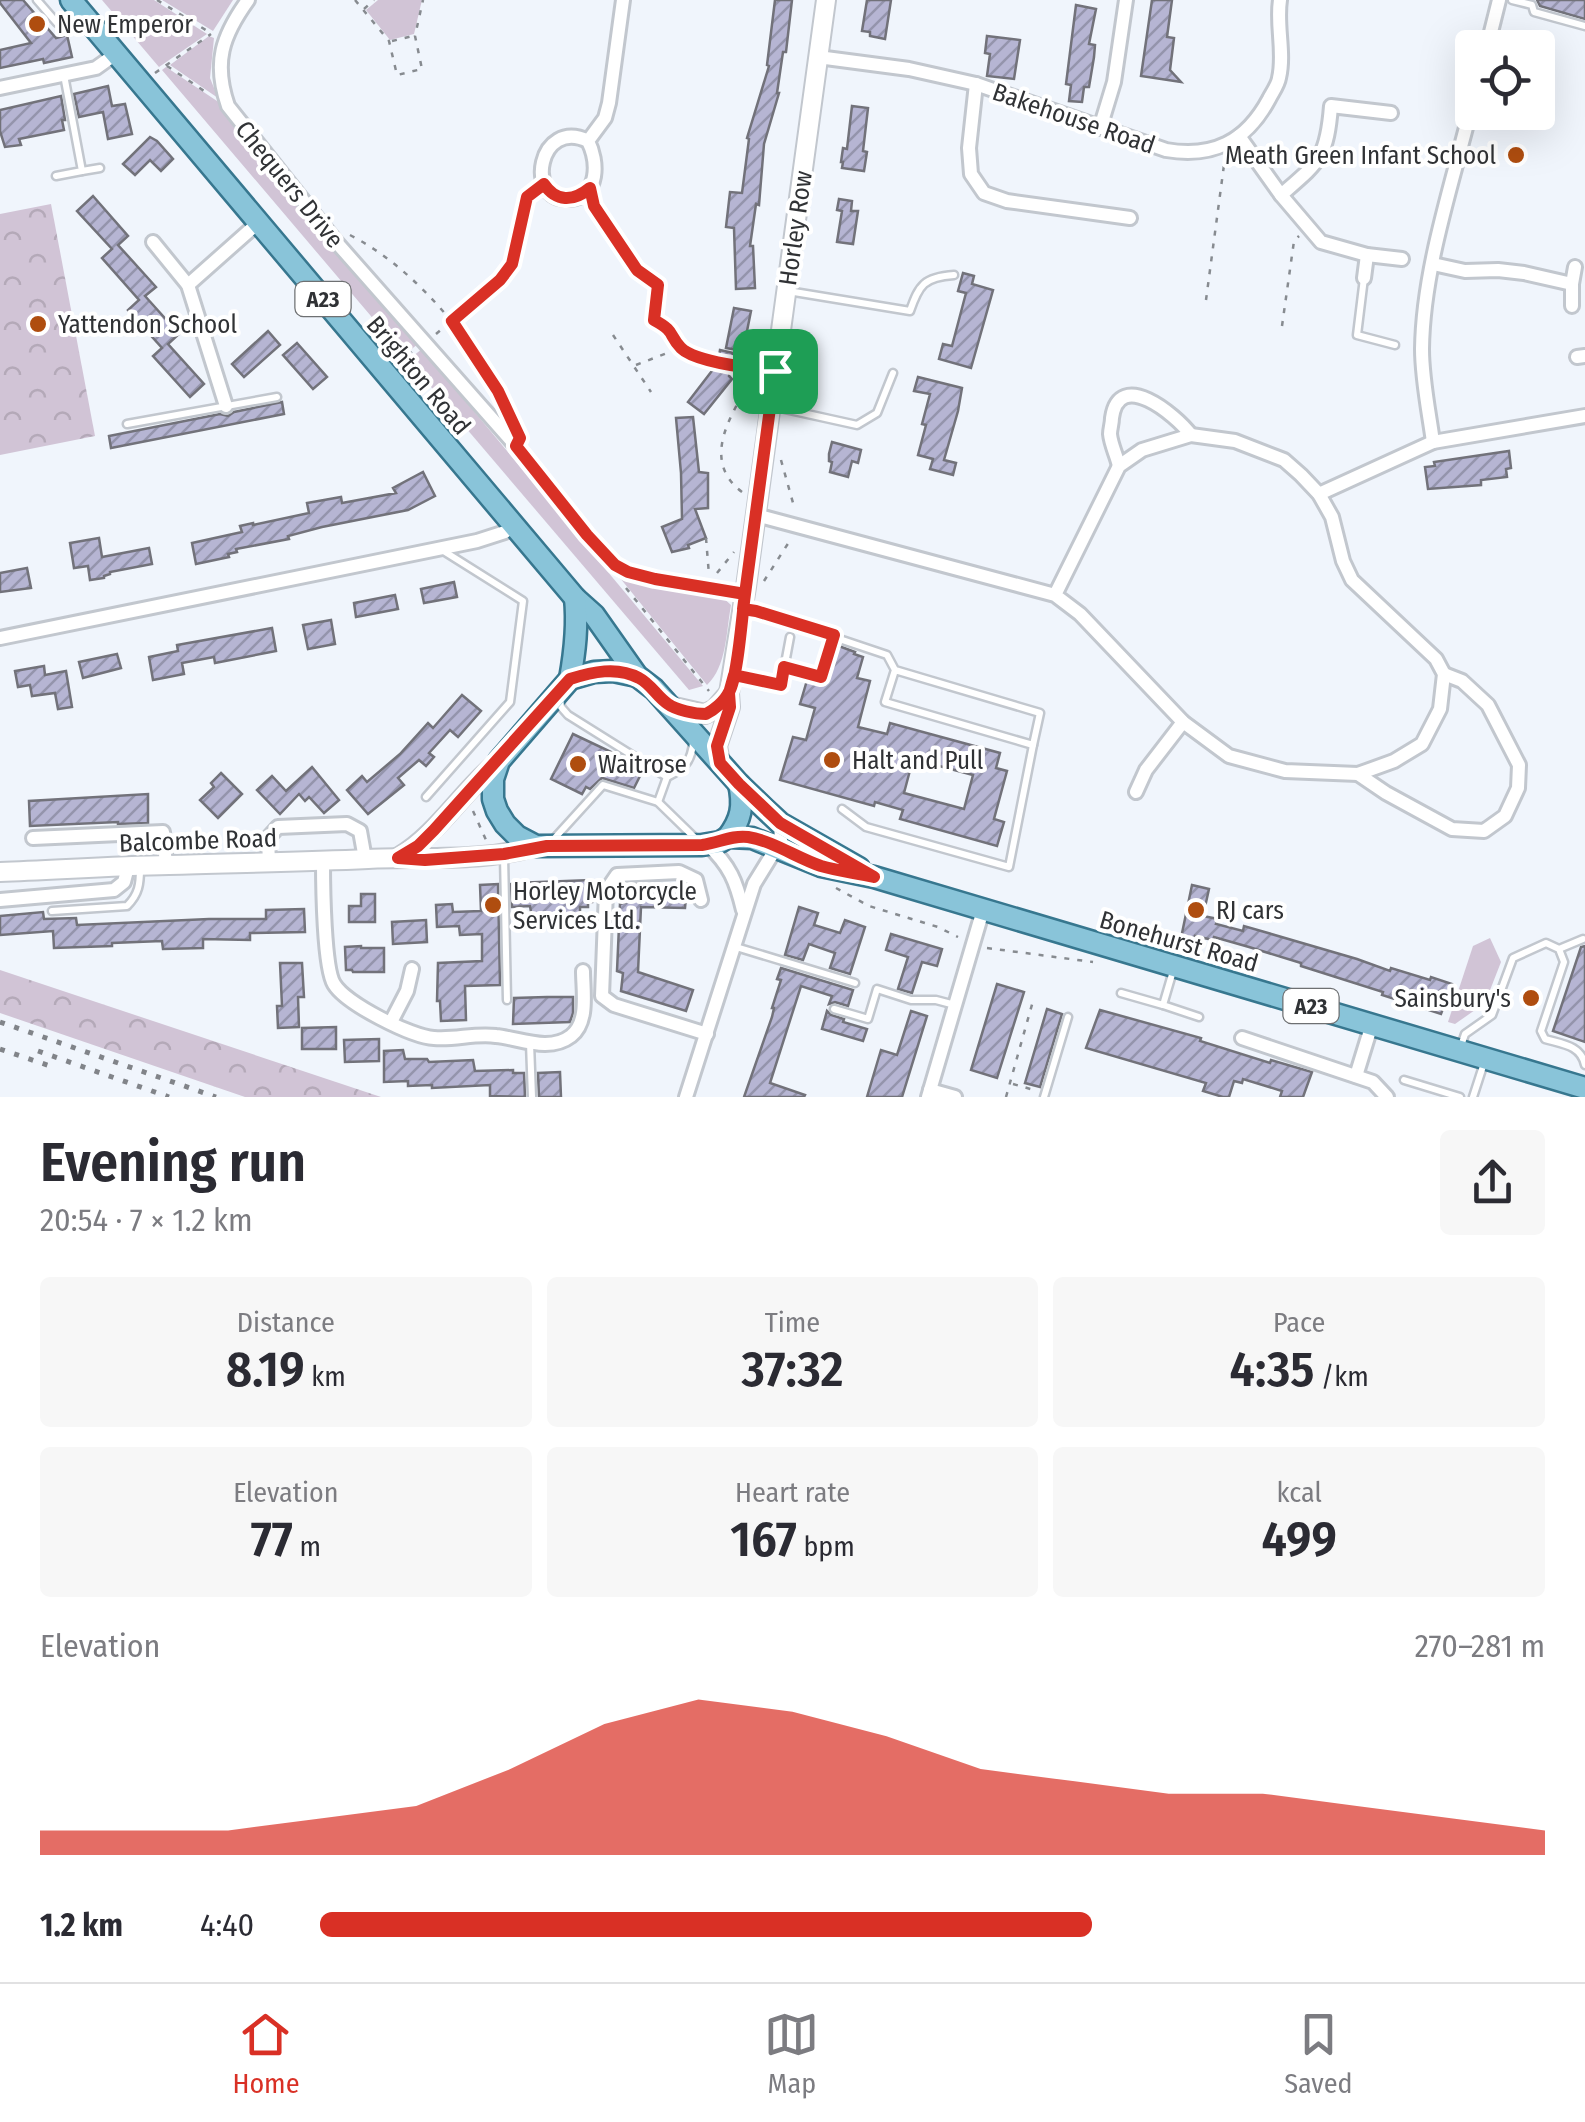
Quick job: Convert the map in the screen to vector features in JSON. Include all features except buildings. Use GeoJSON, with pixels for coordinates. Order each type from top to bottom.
{"type":"FeatureCollection","features":[{"type":"Feature","properties":{"kind":"main road","name":"Brighton Road"},"geometry":{"type":"LineString","coordinates":[[75,4],[574,598],[594,615],[637,676],[654,689],[739,784]]}},
{"type":"Feature","properties":{"kind":"main road"},"geometry":{"type":"LineString","coordinates":[[541,846],[516,836],[505,824],[493,798],[493,779],[499,761],[564,685],[577,635],[574,598]]}},
{"type":"Feature","properties":{"kind":"main road"},"geometry":{"type":"LineString","coordinates":[[564,685],[594,672],[637,676]]}},
{"type":"Feature","properties":{"kind":"main road"},"geometry":{"type":"LineString","coordinates":[[728,837],[741,816],[739,784]]}},
{"type":"Feature","properties":{"kind":"main road","name":"Bonehurst Road"},"geometry":{"type":"LineString","coordinates":[[739,784],[780,823],[874,877]]}},
{"type":"Feature","properties":{"kind":"main road","name":"Balcombe Road"},"geometry":{"type":"LineString","coordinates":[[541,846],[705,845],[728,837]]}},
{"type":"Feature","properties":{"kind":"main road","name":"Bonehurst Road"},"geometry":{"type":"LineString","coordinates":[[728,837],[752,838],[822,866],[874,877],[1584,1084]]}},
{"type":"Feature","properties":{"kind":"street","name":"Chequers Drive"},"geometry":{"type":"LineString","coordinates":[[248,0],[224,37],[221,86],[228,106],[338,243],[615,565]]}},
{"type":"Feature","properties":{"kind":"street"},"geometry":{"type":"LineString","coordinates":[[588,141],[605,118],[609,103],[623,0]]}},
{"type":"Feature","properties":{"kind":"street","name":"Horley Row"},"geometry":{"type":"LineString","coordinates":[[720,763],[717,746],[730,707],[726,689],[744,602],[770,406],[767,370],[787,290],[826,0]]}},
{"type":"Feature","properties":{"kind":"street"},"geometry":{"type":"LineString","coordinates":[[1100,128],[1114,82],[1126,0]]}},
{"type":"Feature","properties":{"kind":"street","name":"Bakehouse Road"},"geometry":{"type":"LineString","coordinates":[[818,57],[910,69],[976,84],[1166,150],[1184,154],[1205,152],[1239,136],[1260,115],[1280,79],[1280,0]]}},
{"type":"Feature","properties":{"kind":"street"},"geometry":{"type":"LineString","coordinates":[[1492,30],[1499,0]]}},
{"type":"Feature","properties":{"kind":"street"},"geometry":{"type":"LineString","coordinates":[[0,88],[96,68],[117,52]]}},
{"type":"Feature","properties":{"kind":"street"},"geometry":{"type":"LineString","coordinates":[[976,84],[970,174],[984,194],[1006,201],[1130,218]]}},
{"type":"Feature","properties":{"kind":"street"},"geometry":{"type":"LineString","coordinates":[[1281,195],[1317,164],[1329,136],[1331,106],[1392,113]]}},
{"type":"Feature","properties":{"kind":"street"},"geometry":{"type":"LineString","coordinates":[[1433,442],[1422,351],[1433,264],[1466,130]]}},
{"type":"Feature","properties":{"kind":"street"},"geometry":{"type":"LineString","coordinates":[[570,136],[588,141],[596,161],[590,188],[581,196],[554,195],[541,178],[549,148],[570,136]]}},
{"type":"Feature","properties":{"kind":"street"},"geometry":{"type":"LineString","coordinates":[[1239,136],[1321,242],[1367,255],[1402,258]]}},
{"type":"Feature","properties":{"kind":"street"},"geometry":{"type":"LineString","coordinates":[[188,285],[259,222]]}},
{"type":"Feature","properties":{"kind":"street"},"geometry":{"type":"LineString","coordinates":[[153,242],[188,285],[226,406]]}},
{"type":"Feature","properties":{"kind":"street"},"geometry":{"type":"LineString","coordinates":[[1364,278],[1367,255]]}},
{"type":"Feature","properties":{"kind":"street"},"geometry":{"type":"LineString","coordinates":[[1433,264],[1465,271],[1524,273],[1572,284]]}},
{"type":"Feature","properties":{"kind":"street"},"geometry":{"type":"LineString","coordinates":[[1572,306],[1575,267]]}},
{"type":"Feature","properties":{"kind":"street"},"geometry":{"type":"LineString","coordinates":[[1120,466],[1110,434],[1114,406],[1124,396],[1137,394],[1178,419],[1190,435]]}},
{"type":"Feature","properties":{"kind":"street"},"geometry":{"type":"LineString","coordinates":[[1318,494],[1433,442],[1585,416]]}},
{"type":"Feature","properties":{"kind":"street"},"geometry":{"type":"LineString","coordinates":[[756,515],[1055,595],[1080,614],[1184,722],[1229,756],[1284,772],[1358,774],[1394,761],[1422,744],[1440,710],[1444,674],[1436,659],[1352,580],[1332,517],[1318,494],[1284,460],[1235,441],[1190,435],[1142,450],[1120,466],[1055,595]]}},
{"type":"Feature","properties":{"kind":"street"},"geometry":{"type":"LineString","coordinates":[[0,638],[441,548],[493,536],[514,523]]}},
{"type":"Feature","properties":{"kind":"street"},"geometry":{"type":"LineString","coordinates":[[615,565],[641,576],[744,602]]}},
{"type":"Feature","properties":{"kind":"street"},"geometry":{"type":"LineString","coordinates":[[1358,774],[1386,794],[1452,829],[1484,831],[1505,816],[1518,788],[1518,765],[1488,705],[1462,681],[1444,674]]}},
{"type":"Feature","properties":{"kind":"street"},"geometry":{"type":"LineString","coordinates":[[670,706],[706,714],[715,709],[726,689]]}},
{"type":"Feature","properties":{"kind":"street"},"geometry":{"type":"LineString","coordinates":[[1136,792],[1146,770],[1184,722]]}},
{"type":"Feature","properties":{"kind":"street"},"geometry":{"type":"LineString","coordinates":[[398,858],[418,846],[499,761]]}},
{"type":"Feature","properties":{"kind":"street"},"geometry":{"type":"LineString","coordinates":[[686,1097],[754,884],[782,840],[780,823]]}},
{"type":"Feature","properties":{"kind":"street"},"geometry":{"type":"LineString","coordinates":[[269,863],[268,838],[278,827],[347,824],[360,831],[364,859]]}},
{"type":"Feature","properties":{"kind":"street"},"geometry":{"type":"LineString","coordinates":[[434,830],[438,845],[449,858]]}},
{"type":"Feature","properties":{"kind":"street"},"geometry":{"type":"LineString","coordinates":[[33,838],[164,832],[166,865]]}},
{"type":"Feature","properties":{"kind":"street"},"geometry":{"type":"LineString","coordinates":[[705,845],[734,876],[744,912]]}},
{"type":"Feature","properties":{"kind":"street","name":"Balcombe Road"},"geometry":{"type":"LineString","coordinates":[[0,872],[425,860],[541,846]]}},
{"type":"Feature","properties":{"kind":"street"},"geometry":{"type":"LineString","coordinates":[[323,862],[330,976],[335,987],[354,1004],[428,1038],[492,1035],[530,1043],[560,1042],[575,1032],[583,1014],[582,970]]}},
{"type":"Feature","properties":{"kind":"street"},"geometry":{"type":"LineString","coordinates":[[0,900],[114,890],[134,867]]}},
{"type":"Feature","properties":{"kind":"street"},"geometry":{"type":"LineString","coordinates":[[701,900],[696,880],[678,872],[618,875],[606,890],[602,996],[614,1005],[706,1034]]}},
{"type":"Feature","properties":{"kind":"street"},"geometry":{"type":"LineString","coordinates":[[955,1097],[929,1094],[984,910]]}},
{"type":"Feature","properties":{"kind":"street"},"geometry":{"type":"LineString","coordinates":[[391,1022],[407,990],[412,969]]}},
{"type":"Feature","properties":{"kind":"street"},"geometry":{"type":"LineString","coordinates":[[1356,1076],[1372,1024]]}},
{"type":"Feature","properties":{"kind":"street"},"geometry":{"type":"LineString","coordinates":[[1242,1038],[1373,1082],[1387,1097]]}},
{"type":"Feature","properties":{"kind":"lane"},"geometry":{"type":"LineString","coordinates":[[37,0],[57,24],[75,4]]}},
{"type":"Feature","properties":{"kind":"lane"},"geometry":{"type":"LineString","coordinates":[[1512,0],[1532,5],[1534,12],[1585,26]]}},
{"type":"Feature","properties":{"kind":"lane"},"geometry":{"type":"LineString","coordinates":[[64,74],[82,171]]}},
{"type":"Feature","properties":{"kind":"lane"},"geometry":{"type":"LineString","coordinates":[[56,176],[100,168]]}},
{"type":"Feature","properties":{"kind":"lane"},"geometry":{"type":"LineString","coordinates":[[590,188],[594,206],[637,270],[658,285],[654,320]]}},
{"type":"Feature","properties":{"kind":"lane"},"geometry":{"type":"LineString","coordinates":[[787,290],[910,311],[917,290],[926,281],[954,275]]}},
{"type":"Feature","properties":{"kind":"lane"},"geometry":{"type":"LineString","coordinates":[[1364,278],[1357,335],[1395,345]]}},
{"type":"Feature","properties":{"kind":"lane"},"geometry":{"type":"LineString","coordinates":[[770,406],[857,425],[877,413],[893,373]]}},
{"type":"Feature","properties":{"kind":"lane"},"geometry":{"type":"LineString","coordinates":[[127,424],[276,396]]}},
{"type":"Feature","properties":{"kind":"lane"},"geometry":{"type":"LineString","coordinates":[[426,797],[510,702],[523,602],[441,548]]}},
{"type":"Feature","properties":{"kind":"lane"},"geometry":{"type":"LineString","coordinates":[[744,602],[756,611],[887,655],[895,670],[1040,713],[1009,867],[866,827],[842,809]]}},
{"type":"Feature","properties":{"kind":"lane"},"geometry":{"type":"LineString","coordinates":[[726,689],[781,685],[790,637]]}},
{"type":"Feature","properties":{"kind":"lane"},"geometry":{"type":"LineString","coordinates":[[895,670],[885,702],[1033,745]]}},
{"type":"Feature","properties":{"kind":"lane"},"geometry":{"type":"LineString","coordinates":[[564,685],[561,707],[568,715],[667,777]]}},
{"type":"Feature","properties":{"kind":"lane"},"geometry":{"type":"LineString","coordinates":[[658,802],[667,777],[682,770],[692,757],[693,734]]}},
{"type":"Feature","properties":{"kind":"lane"},"geometry":{"type":"LineString","coordinates":[[541,846],[566,828],[603,786],[658,802],[705,845]]}},
{"type":"Feature","properties":{"kind":"lane"},"geometry":{"type":"LineString","coordinates":[[496,849],[507,1000]]}},
{"type":"Feature","properties":{"kind":"lane"},"geometry":{"type":"LineString","coordinates":[[52,911],[127,906],[140,885],[134,867]]}},
{"type":"Feature","properties":{"kind":"lane"},"geometry":{"type":"LineString","coordinates":[[1559,949],[1583,939]]}},
{"type":"Feature","properties":{"kind":"lane"},"geometry":{"type":"LineString","coordinates":[[1460,1050],[1465,1034],[1492,1015],[1513,958],[1546,943],[1559,949],[1564,962],[1541,1031],[1545,1039],[1576,1048],[1585,1065]]}},
{"type":"Feature","properties":{"kind":"lane"},"geometry":{"type":"LineString","coordinates":[[735,946],[855,983]]}},
{"type":"Feature","properties":{"kind":"lane"},"geometry":{"type":"LineString","coordinates":[[1163,1005],[1175,966]]}},
{"type":"Feature","properties":{"kind":"lane"},"geometry":{"type":"LineString","coordinates":[[834,1009],[868,1019],[877,990],[911,1000],[955,1005]]}},
{"type":"Feature","properties":{"kind":"lane"},"geometry":{"type":"LineString","coordinates":[[1121,993],[1200,1017]]}},
{"type":"Feature","properties":{"kind":"lane"},"geometry":{"type":"LineString","coordinates":[[1044,1095],[1068,1017]]}},
{"type":"Feature","properties":{"kind":"lane"},"geometry":{"type":"LineString","coordinates":[[530,1043],[532,1097]]}},
{"type":"Feature","properties":{"kind":"lane"},"geometry":{"type":"LineString","coordinates":[[1473,1097],[1485,1058]]}},
{"type":"Feature","properties":{"kind":"lane"},"geometry":{"type":"LineString","coordinates":[[1404,1080],[1460,1097]]}},
{"type":"Feature","properties":{"kind":"path"},"geometry":{"type":"LineString","coordinates":[[142,84],[211,34],[157,0]]}},
{"type":"Feature","properties":{"kind":"path"},"geometry":{"type":"LineString","coordinates":[[355,0],[389,41],[396,74],[422,69],[415,36],[424,0]]}},
{"type":"Feature","properties":{"kind":"path"},"geometry":{"type":"LineString","coordinates":[[363,10],[374,0]]}},
{"type":"Feature","properties":{"kind":"path"},"geometry":{"type":"LineString","coordinates":[[389,41],[415,36]]}},
{"type":"Feature","properties":{"kind":"path"},"geometry":{"type":"LineString","coordinates":[[166,65],[228,106]]}},
{"type":"Feature","properties":{"kind":"path"},"geometry":{"type":"LineString","coordinates":[[1206,300],[1224,166],[1218,149]]}},
{"type":"Feature","properties":{"kind":"path"},"geometry":{"type":"LineString","coordinates":[[430,338],[500,280],[512,264],[527,197],[544,184]]}},
{"type":"Feature","properties":{"kind":"path"},"geometry":{"type":"LineString","coordinates":[[1282,326],[1294,240],[1309,229]]}},
{"type":"Feature","properties":{"kind":"path"},"geometry":{"type":"LineString","coordinates":[[338,243],[350,235],[373,249],[452,321],[498,391],[520,438],[516,446]]}},
{"type":"Feature","properties":{"kind":"path"},"geometry":{"type":"LineString","coordinates":[[654,320],[670,328],[681,347],[703,358],[767,370],[728,422],[721,442],[723,465],[731,482],[744,494]]}},
{"type":"Feature","properties":{"kind":"path"},"geometry":{"type":"LineString","coordinates":[[613,334],[652,392]]}},
{"type":"Feature","properties":{"kind":"path"},"geometry":{"type":"LineString","coordinates":[[401,360],[419,346]]}},
{"type":"Feature","properties":{"kind":"path"},"geometry":{"type":"LineString","coordinates":[[634,366],[681,347]]}},
{"type":"Feature","properties":{"kind":"path"},"geometry":{"type":"LineString","coordinates":[[706,538],[712,580],[738,546]]}},
{"type":"Feature","properties":{"kind":"path"},"geometry":{"type":"LineString","coordinates":[[615,565],[618,578],[726,689]]}},
{"type":"Feature","properties":{"kind":"path"},"geometry":{"type":"LineString","coordinates":[[784,667],[821,677],[834,635]]}},
{"type":"Feature","properties":{"kind":"path"},"geometry":{"type":"LineString","coordinates":[[470,805],[496,849]]}},
{"type":"Feature","properties":{"kind":"path"},"geometry":{"type":"LineString","coordinates":[[832,886],[869,906],[938,926],[972,948]]}},
{"type":"Feature","properties":{"kind":"path"},"geometry":{"type":"LineString","coordinates":[[1006,1097],[1034,1001]]}},
{"type":"Feature","properties":{"kind":"path"},"geometry":{"type":"LineString","coordinates":[[1010,1083],[1044,1095]]}},
{"type":"Feature","properties":{"kind":"green space"},"geometry":{"type":"Polygon","coordinates":[[[102,0],[154,0],[207,34],[159,67],[102,0]]]}},
{"type":"Feature","properties":{"kind":"green space"},"geometry":{"type":"Polygon","coordinates":[[[162,0],[233,0],[213,31],[162,0]]]}},
{"type":"Feature","properties":{"kind":"green space"},"geometry":{"type":"Polygon","coordinates":[[[378,0],[422,0],[414,34],[390,40],[366,10],[378,0]]]}},
{"type":"Feature","properties":{"kind":"green space"},"geometry":{"type":"Polygon","coordinates":[[[209,36],[214,38],[210,78],[218,98],[170,65],[209,36]]]}},
{"type":"Feature","properties":{"kind":"green space"},"geometry":{"type":"Polygon","coordinates":[[[166,67],[220,103],[229,121],[418,344],[404,355],[162,70],[166,67]]]}},
{"type":"Feature","properties":{"kind":"green space","name":"Yattendon School"},"geometry":{"type":"Polygon","coordinates":[[[51,204],[95,436],[0,455],[0,214],[51,204]]]}},
{"type":"Feature","properties":{"kind":"green space"},"geometry":{"type":"Polygon","coordinates":[[[422,349],[703,686],[689,690],[408,360],[422,349]]]}},
{"type":"Feature","properties":{"kind":"green space"},"geometry":{"type":"Polygon","coordinates":[[[620,578],[721,596],[731,605],[722,658],[707,685],[620,578]]]}},
{"type":"Feature","properties":{"kind":"green space"},"geometry":{"type":"Polygon","coordinates":[[[1490,938],[1501,962],[1485,1003],[1455,1024],[1448,1022],[1473,946],[1490,938]]]}},
{"type":"Feature","properties":{"kind":"green space"},"geometry":{"type":"Polygon","coordinates":[[[0,970],[381,1097],[245,1097],[0,1013],[0,970]]]}},
{"type":"Feature","properties":{"kind":"railway"},"geometry":{"type":"LineString","coordinates":[[0,1022],[216,1097]]}},
{"type":"Feature","properties":{"kind":"railway"},"geometry":{"type":"LineString","coordinates":[[0,1049],[50,1066]]}},
{"type":"Feature","properties":{"kind":"railway"},"geometry":{"type":"LineString","coordinates":[[38,1051],[169,1097]]}},
{"type":"Feature","properties":{"kind":"place","name":"New Emperor"},"geometry":{"type":"Point","coordinates":[37,24]}},
{"type":"Feature","properties":{"kind":"place","name":"Meath Green Infant School"},"geometry":{"type":"Point","coordinates":[1516,155]}},
{"type":"Feature","properties":{"kind":"place","name":"Yattendon School"},"geometry":{"type":"Point","coordinates":[38,324]}},
{"type":"Feature","properties":{"kind":"place","name":"Halt and Pull"},"geometry":{"type":"Point","coordinates":[832,760]}},
{"type":"Feature","properties":{"kind":"place","name":"Waitrose"},"geometry":{"type":"Point","coordinates":[578,764]}},
{"type":"Feature","properties":{"kind":"place","name":"Horley Motorcycle Services Ltd."},"geometry":{"type":"Point","coordinates":[493,905]}},
{"type":"Feature","properties":{"kind":"place","name":"RJ cars"},"geometry":{"type":"Point","coordinates":[1196,910]}},
{"type":"Feature","properties":{"kind":"place","name":"Sainsbury's"},"geometry":{"type":"Point","coordinates":[1531,998]}},
{"type":"Feature","properties":{"kind":"route"},"geometry":{"type":"LineString","coordinates":[[544,184],[554,195],[570,199],[590,188],[594,206],[637,270],[658,285],[654,320],[670,328],[683,350],[754,370],[775,371],[743,609],[834,635],[821,677],[784,667],[781,685],[734,675],[730,707],[717,746],[720,763],[780,823],[874,877],[822,866],[745,837],[728,837],[702,845],[536,846],[504,854],[425,860],[398,858],[434,830],[570,679],[613,671],[637,676],[670,706],[706,714],[729,693],[733,678],[745,594],[655,579],[615,565],[516,446],[520,438],[510,414],[483,365],[452,321],[500,280],[512,264],[527,197],[544,184]]}}]}
